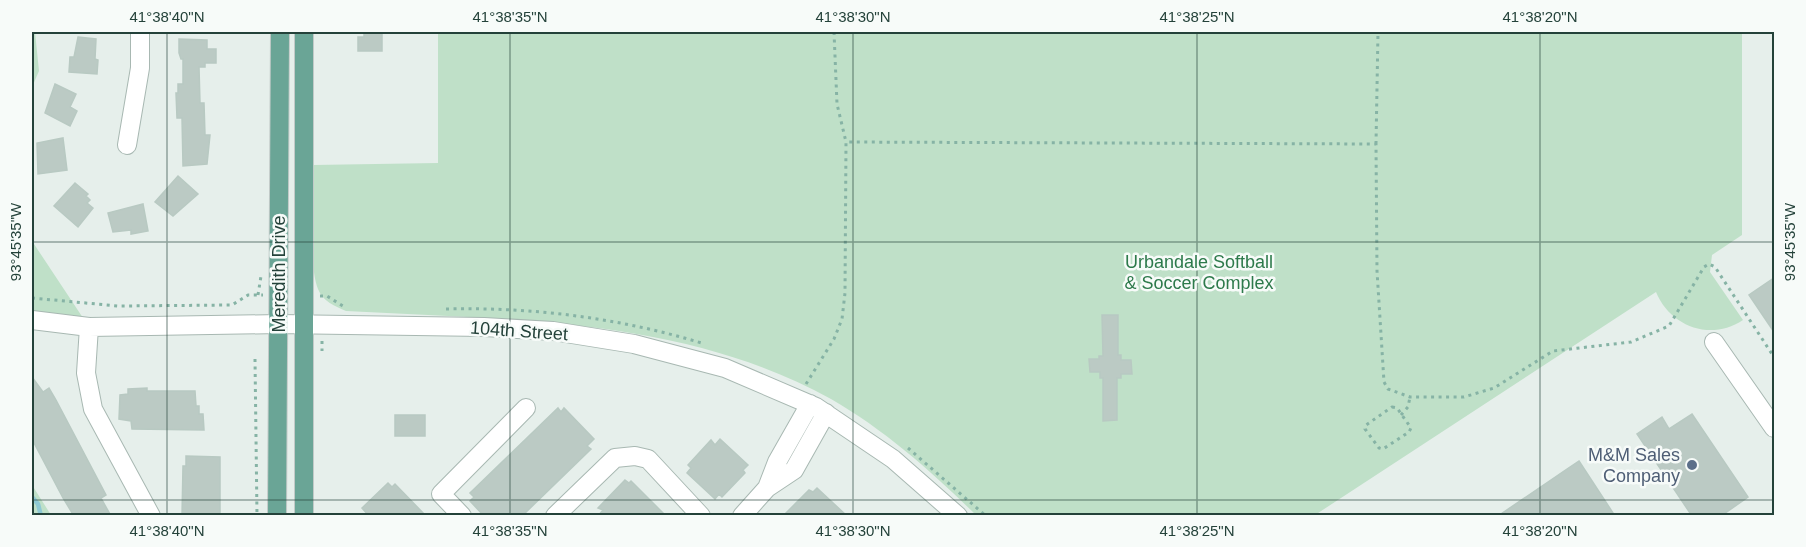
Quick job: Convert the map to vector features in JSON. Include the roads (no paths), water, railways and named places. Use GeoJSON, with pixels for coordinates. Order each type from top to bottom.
{"type":"FeatureCollection","features":[{"type":"Feature","properties":{"kind":"main road","name":"Meredith Drive"},"geometry":{"type":"LineString","coordinates":[[277,516],[280,32]]}},
{"type":"Feature","properties":{"kind":"main road","name":"Meredith Drive"},"geometry":{"type":"LineString","coordinates":[[304,32],[304,516]]}},
{"type":"Feature","properties":{"kind":"street"},"geometry":{"type":"LineString","coordinates":[[127,145],[140,68],[140,32]]}},
{"type":"Feature","properties":{"kind":"street","name":"104th Street"},"geometry":{"type":"LineString","coordinates":[[32,320],[89,327],[279,324],[484,327],[584,335],[644,346],[725,368],[818,408],[893,459],[958,516]]}},
{"type":"Feature","properties":{"kind":"street"},"geometry":{"type":"LineString","coordinates":[[89,327],[86,373],[93,409],[151,516]]}},
{"type":"Feature","properties":{"kind":"street"},"geometry":{"type":"LineString","coordinates":[[1714,342],[1774,428]]}},
{"type":"Feature","properties":{"kind":"street"},"geometry":{"type":"LineString","coordinates":[[462,516],[441,494],[526,408]]}},
{"type":"Feature","properties":{"kind":"street"},"geometry":{"type":"LineString","coordinates":[[742,516],[767,488],[777,462],[818,408]]}},
{"type":"Feature","properties":{"kind":"street"},"geometry":{"type":"LineString","coordinates":[[560,514],[615,458],[635,456],[648,459],[702,516]]}},
{"type":"Feature","properties":{"kind":"waterway"},"geometry":{"type":"LineString","coordinates":[[32,497],[38,504],[41,516]]}},
{"type":"Feature","properties":{"kind":"place","name":"M&M Sales Company"},"geometry":{"type":"Point","coordinates":[1692,465]}},
{"type":"Feature","properties":{"kind":"park label","name":"Urbandale Softball & Soccer Complex"},"geometry":{"type":"Point","coordinates":[1199,272]}}]}
